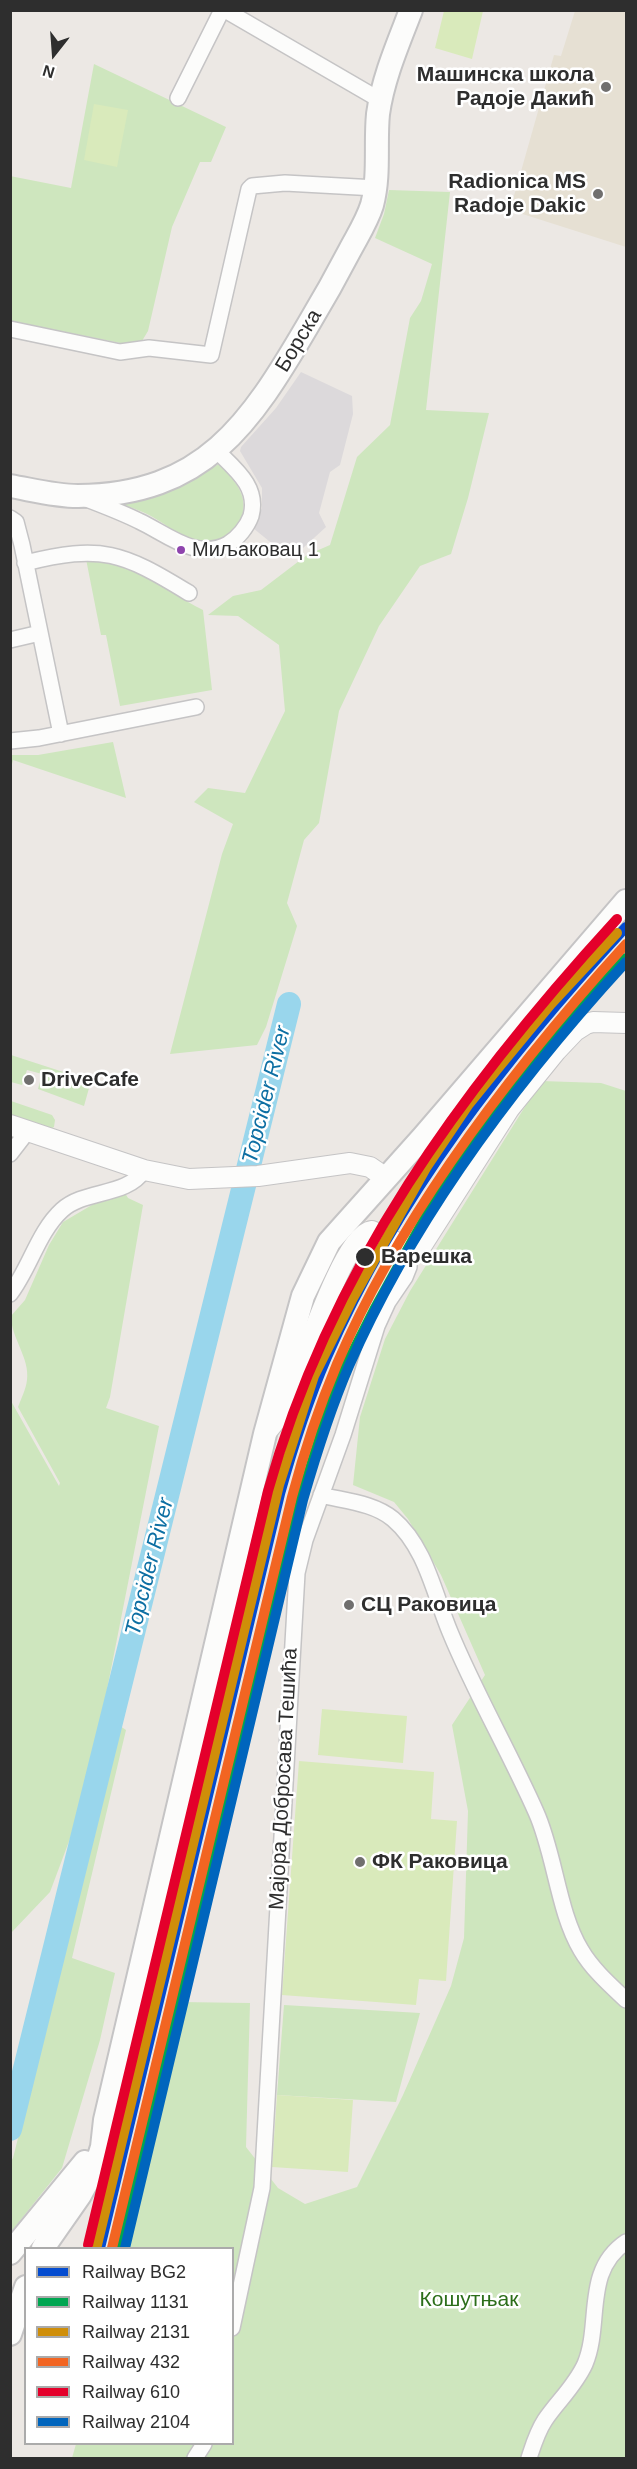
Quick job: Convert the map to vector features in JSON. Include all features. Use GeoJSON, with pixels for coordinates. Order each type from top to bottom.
{"type":"FeatureCollection","features":[{"type":"Feature","properties":{"kind":"main road","name":"Борска"},"geometry":{"type":"LineString","coordinates":[[10,486],[78,496],[113,494],[155,484],[184,472],[217,451],[246,420],[269,390],[366,221],[376,188],[376,143],[380,100],[411,10]]}},
{"type":"Feature","properties":{"kind":"main road"},"geometry":{"type":"LineString","coordinates":[[44,2247],[80,2194],[96,2166],[102,2147],[105,2120],[265,1434],[303,1296],[321,1255],[339,1229],[627,900]]}},
{"type":"Feature","properties":{"kind":"main road"},"geometry":{"type":"LineString","coordinates":[[10,2253],[79,2170],[105,2120]]}},
{"type":"Feature","properties":{"kind":"main road"},"geometry":{"type":"LineString","coordinates":[[10,2334],[24,2293]]}},
{"type":"Feature","properties":{"kind":"street"},"geometry":{"type":"LineString","coordinates":[[178,98],[224,10],[380,100]]}},
{"type":"Feature","properties":{"kind":"street"},"geometry":{"type":"LineString","coordinates":[[10,329],[120,351],[149,348],[211,355],[249,189],[252,186],[285,183],[376,188]]}},
{"type":"Feature","properties":{"kind":"street"},"geometry":{"type":"LineString","coordinates":[[78,496],[140,521],[193,548],[208,550],[218,548],[232,541],[244,529],[251,514],[253,501],[248,484],[242,475],[217,451]]}},
{"type":"Feature","properties":{"kind":"street"},"geometry":{"type":"LineString","coordinates":[[10,518],[16,522],[26,563],[61,734]]}},
{"type":"Feature","properties":{"kind":"street"},"geometry":{"type":"LineString","coordinates":[[26,563],[71,553],[102,553],[139,564],[189,593]]}},
{"type":"Feature","properties":{"kind":"street"},"geometry":{"type":"LineString","coordinates":[[10,640],[40,633]]}},
{"type":"Feature","properties":{"kind":"street"},"geometry":{"type":"LineString","coordinates":[[10,741],[61,734],[196,707]]}},
{"type":"Feature","properties":{"kind":"street"},"geometry":{"type":"LineString","coordinates":[[265,1434],[285,1407],[324,1305],[349,1254],[365,1233],[376,1232],[405,1247],[422,1245],[510,1109],[566,1040],[586,1024],[593,1022],[627,1023]]}},
{"type":"Feature","properties":{"kind":"street"},"geometry":{"type":"LineString","coordinates":[[10,1154],[19,1129],[144,1170],[189,1179],[258,1176],[350,1163],[370,1167],[386,1178]]}},
{"type":"Feature","properties":{"kind":"street"},"geometry":{"type":"LineString","coordinates":[[10,1294],[22,1277],[51,1223],[62,1210],[82,1199],[129,1184],[139,1178],[144,1170]]}},
{"type":"Feature","properties":{"kind":"street","name":"Мајора Добросава Тешића"},"geometry":{"type":"LineString","coordinates":[[234,2319],[262,2188],[295,1589],[305,1540],[343,1435],[377,1326],[409,1267],[405,1247]]}},
{"type":"Feature","properties":{"kind":"street"},"geometry":{"type":"LineString","coordinates":[[321,1496],[373,1508],[385,1514],[395,1520],[415,1544],[464,1666],[508,1751],[537,1814],[575,1939],[590,1964],[627,2000]]}},
{"type":"Feature","properties":{"kind":"street"},"geometry":{"type":"LineString","coordinates":[[529,2458],[541,2427],[568,2392],[585,2364],[589,2350],[598,2279],[610,2256],[627,2242]]}},
{"type":"Feature","properties":{"kind":"street"},"geometry":{"type":"LineString","coordinates":[[195,2458],[203,2445]]}},
{"type":"Feature","properties":{"kind":"shaded area"},"geometry":{"type":"Polygon","coordinates":[[[575,11],[626,11],[626,247],[510,210],[554,55],[561,56],[575,11]]]}},
{"type":"Feature","properties":{"kind":"shaded area"},"geometry":{"type":"Polygon","coordinates":[[[301,372],[352,396],[353,414],[340,465],[330,472],[319,513],[326,527],[291,559],[253,528],[262,508],[262,488],[240,451],[241,447],[276,408],[301,372]]]}},
{"type":"Feature","properties":{"kind":"green space"},"geometry":{"type":"Polygon","coordinates":[[[444,11],[483,11],[472,59],[435,48],[444,11]]]}},
{"type":"Feature","properties":{"kind":"green space"},"geometry":{"type":"Polygon","coordinates":[[[94,64],[226,127],[211,162],[200,162],[172,227],[148,331],[142,341],[130,345],[11,321],[10,176],[71,188],[94,64]]]}},
{"type":"Feature","properties":{"kind":"green space"},"geometry":{"type":"Polygon","coordinates":[[[94,104],[128,110],[117,167],[84,160],[94,104]]]}},
{"type":"Feature","properties":{"kind":"green space"},"geometry":{"type":"Polygon","coordinates":[[[389,190],[450,192],[426,410],[489,413],[468,498],[451,554],[420,566],[379,626],[339,711],[319,823],[304,840],[287,903],[297,926],[266,1027],[257,1045],[170,1054],[222,854],[233,824],[194,802],[208,788],[245,793],[285,711],[279,645],[238,616],[208,615],[233,596],[261,590],[307,555],[330,545],[357,457],[390,425],[410,318],[421,301],[432,264],[375,238],[384,214],[389,190]]]}},
{"type":"Feature","properties":{"kind":"green space"},"geometry":{"type":"Polygon","coordinates":[[[219,464],[238,487],[244,509],[233,531],[220,539],[212,542],[196,542],[179,535],[148,514],[121,504],[172,487],[219,464]]]}},
{"type":"Feature","properties":{"kind":"green space"},"geometry":{"type":"Polygon","coordinates":[[[86,559],[119,565],[142,573],[203,610],[212,690],[120,706],[106,635],[101,635],[86,559]]]}},
{"type":"Feature","properties":{"kind":"green space"},"geometry":{"type":"Polygon","coordinates":[[[113,742],[126,798],[13,760],[11,768],[11,755],[38,755],[113,742]]]}},
{"type":"Feature","properties":{"kind":"green space"},"geometry":{"type":"Polygon","coordinates":[[[11,1055],[91,1081],[84,1106],[38,1089],[42,1074],[27,1070],[22,1085],[11,1082],[11,1055]]]}},
{"type":"Feature","properties":{"kind":"green space","name":"Кошутњак"},"geometry":{"type":"Polygon","coordinates":[[[541,1081],[601,1083],[626,1091],[626,2458],[72,2458],[76,2445],[234,2445],[234,2247],[120,2247],[156,2090],[180,2002],[250,2003],[246,2147],[278,2188],[305,2204],[357,2187],[403,2095],[451,1986],[464,1938],[468,1811],[452,1725],[485,1675],[441,1575],[408,1519],[394,1502],[353,1485],[360,1417],[385,1339],[410,1291],[541,1081]]]}},
{"type":"Feature","properties":{"kind":"green space"},"geometry":{"type":"Polygon","coordinates":[[[11,1101],[52,1115],[55,1120],[54,1127],[49,1130],[11,1118],[11,1101]]]}},
{"type":"Feature","properties":{"kind":"green space"},"geometry":{"type":"Polygon","coordinates":[[[125,1193],[128,1198],[143,1205],[110,1397],[106,1408],[159,1426],[86,1796],[50,1892],[11,1933],[11,1401],[59,1486],[60,1483],[18,1407],[26,1387],[27,1372],[11,1316],[25,1300],[49,1245],[63,1222],[97,1202],[125,1193]]]}},
{"type":"Feature","properties":{"kind":"green space"},"geometry":{"type":"Polygon","coordinates":[[[322,1709],[407,1716],[403,1763],[318,1755],[322,1709]]]}},
{"type":"Feature","properties":{"kind":"green space"},"geometry":{"type":"Polygon","coordinates":[[[120,1726],[126,1730],[72,1958],[115,1973],[100,2040],[62,2168],[11,2232],[11,2161],[51,2007],[60,1957],[120,1726]]]}},
{"type":"Feature","properties":{"kind":"green space","name":"ФК Раковица"},"geometry":{"type":"Polygon","coordinates":[[[299,1761],[434,1772],[431,1819],[457,1821],[446,1981],[419,1979],[416,2005],[282,1995],[299,1761]]]}},
{"type":"Feature","properties":{"kind":"green space"},"geometry":{"type":"Polygon","coordinates":[[[284,2005],[420,2013],[396,2102],[277,2095],[284,2005]]]}},
{"type":"Feature","properties":{"kind":"green space"},"geometry":{"type":"Polygon","coordinates":[[[277,2095],[353,2100],[348,2172],[272,2167],[277,2095]]]}},
{"type":"Feature","properties":{"kind":"waterway","name":"Topcider River"},"geometry":{"type":"LineString","coordinates":[[10,2129],[289,1004]]}},
{"type":"Feature","properties":{"kind":"rail line","name":"610"},"geometry":{"type":"LineString","coordinates":[[88,2245],[268,1491],[294,1409],[327,1331],[365,1256],[408,1184],[455,1115],[506,1048],[617,919]]}},
{"type":"Feature","properties":{"kind":"rail line","name":"BG2"},"geometry":{"type":"LineString","coordinates":[[100,2247],[280,1494],[301,1424],[320,1374],[355,1298],[421,1184],[498,1077],[539,1026],[626,927]]}},
{"type":"Feature","properties":{"kind":"rail line","name":"2131"},"geometry":{"type":"LineString","coordinates":[[97,2245],[279,1485],[314,1376],[353,1298],[426,1168],[469,1104],[551,1004],[617,933]]}},
{"type":"Feature","properties":{"kind":"rail line","name":"432"},"geometry":{"type":"LineString","coordinates":[[112,2247],[292,1497],[330,1380],[364,1307],[394,1251],[428,1196],[503,1090],[584,991],[626,944]]}},
{"type":"Feature","properties":{"kind":"rail line","name":"1131"},"geometry":{"type":"LineString","coordinates":[[121,2247],[303,1491],[336,1385],[374,1310],[446,1180],[489,1118],[517,1083],[569,1020],[626,958]]}},
{"type":"Feature","properties":{"kind":"rail line","name":"2104"},"geometry":{"type":"LineString","coordinates":[[125,2247],[303,1500],[342,1383],[375,1311],[436,1204],[471,1153],[546,1054],[626,962]]}},
{"type":"Feature","properties":{"kind":"place","name":"Машинска школа Радоје Дакић"},"geometry":{"type":"Point","coordinates":[606,87]}},
{"type":"Feature","properties":{"kind":"place","name":"Radionica MS Radoje Dakic"},"geometry":{"type":"Point","coordinates":[598,194]}},
{"type":"Feature","properties":{"kind":"place","name":"Миљаковац 1"},"geometry":{"type":"Point","coordinates":[181,550]}},
{"type":"Feature","properties":{"kind":"place","name":"DriveCafe"},"geometry":{"type":"Point","coordinates":[29,1080]}},
{"type":"Feature","properties":{"kind":"place","name":"Варешка"},"geometry":{"type":"Point","coordinates":[365,1257]}},
{"type":"Feature","properties":{"kind":"place","name":"СЦ Раковица"},"geometry":{"type":"Point","coordinates":[349,1605]}},
{"type":"Feature","properties":{"kind":"place","name":"ФК Раковица"},"geometry":{"type":"Point","coordinates":[360,1862]}}]}
